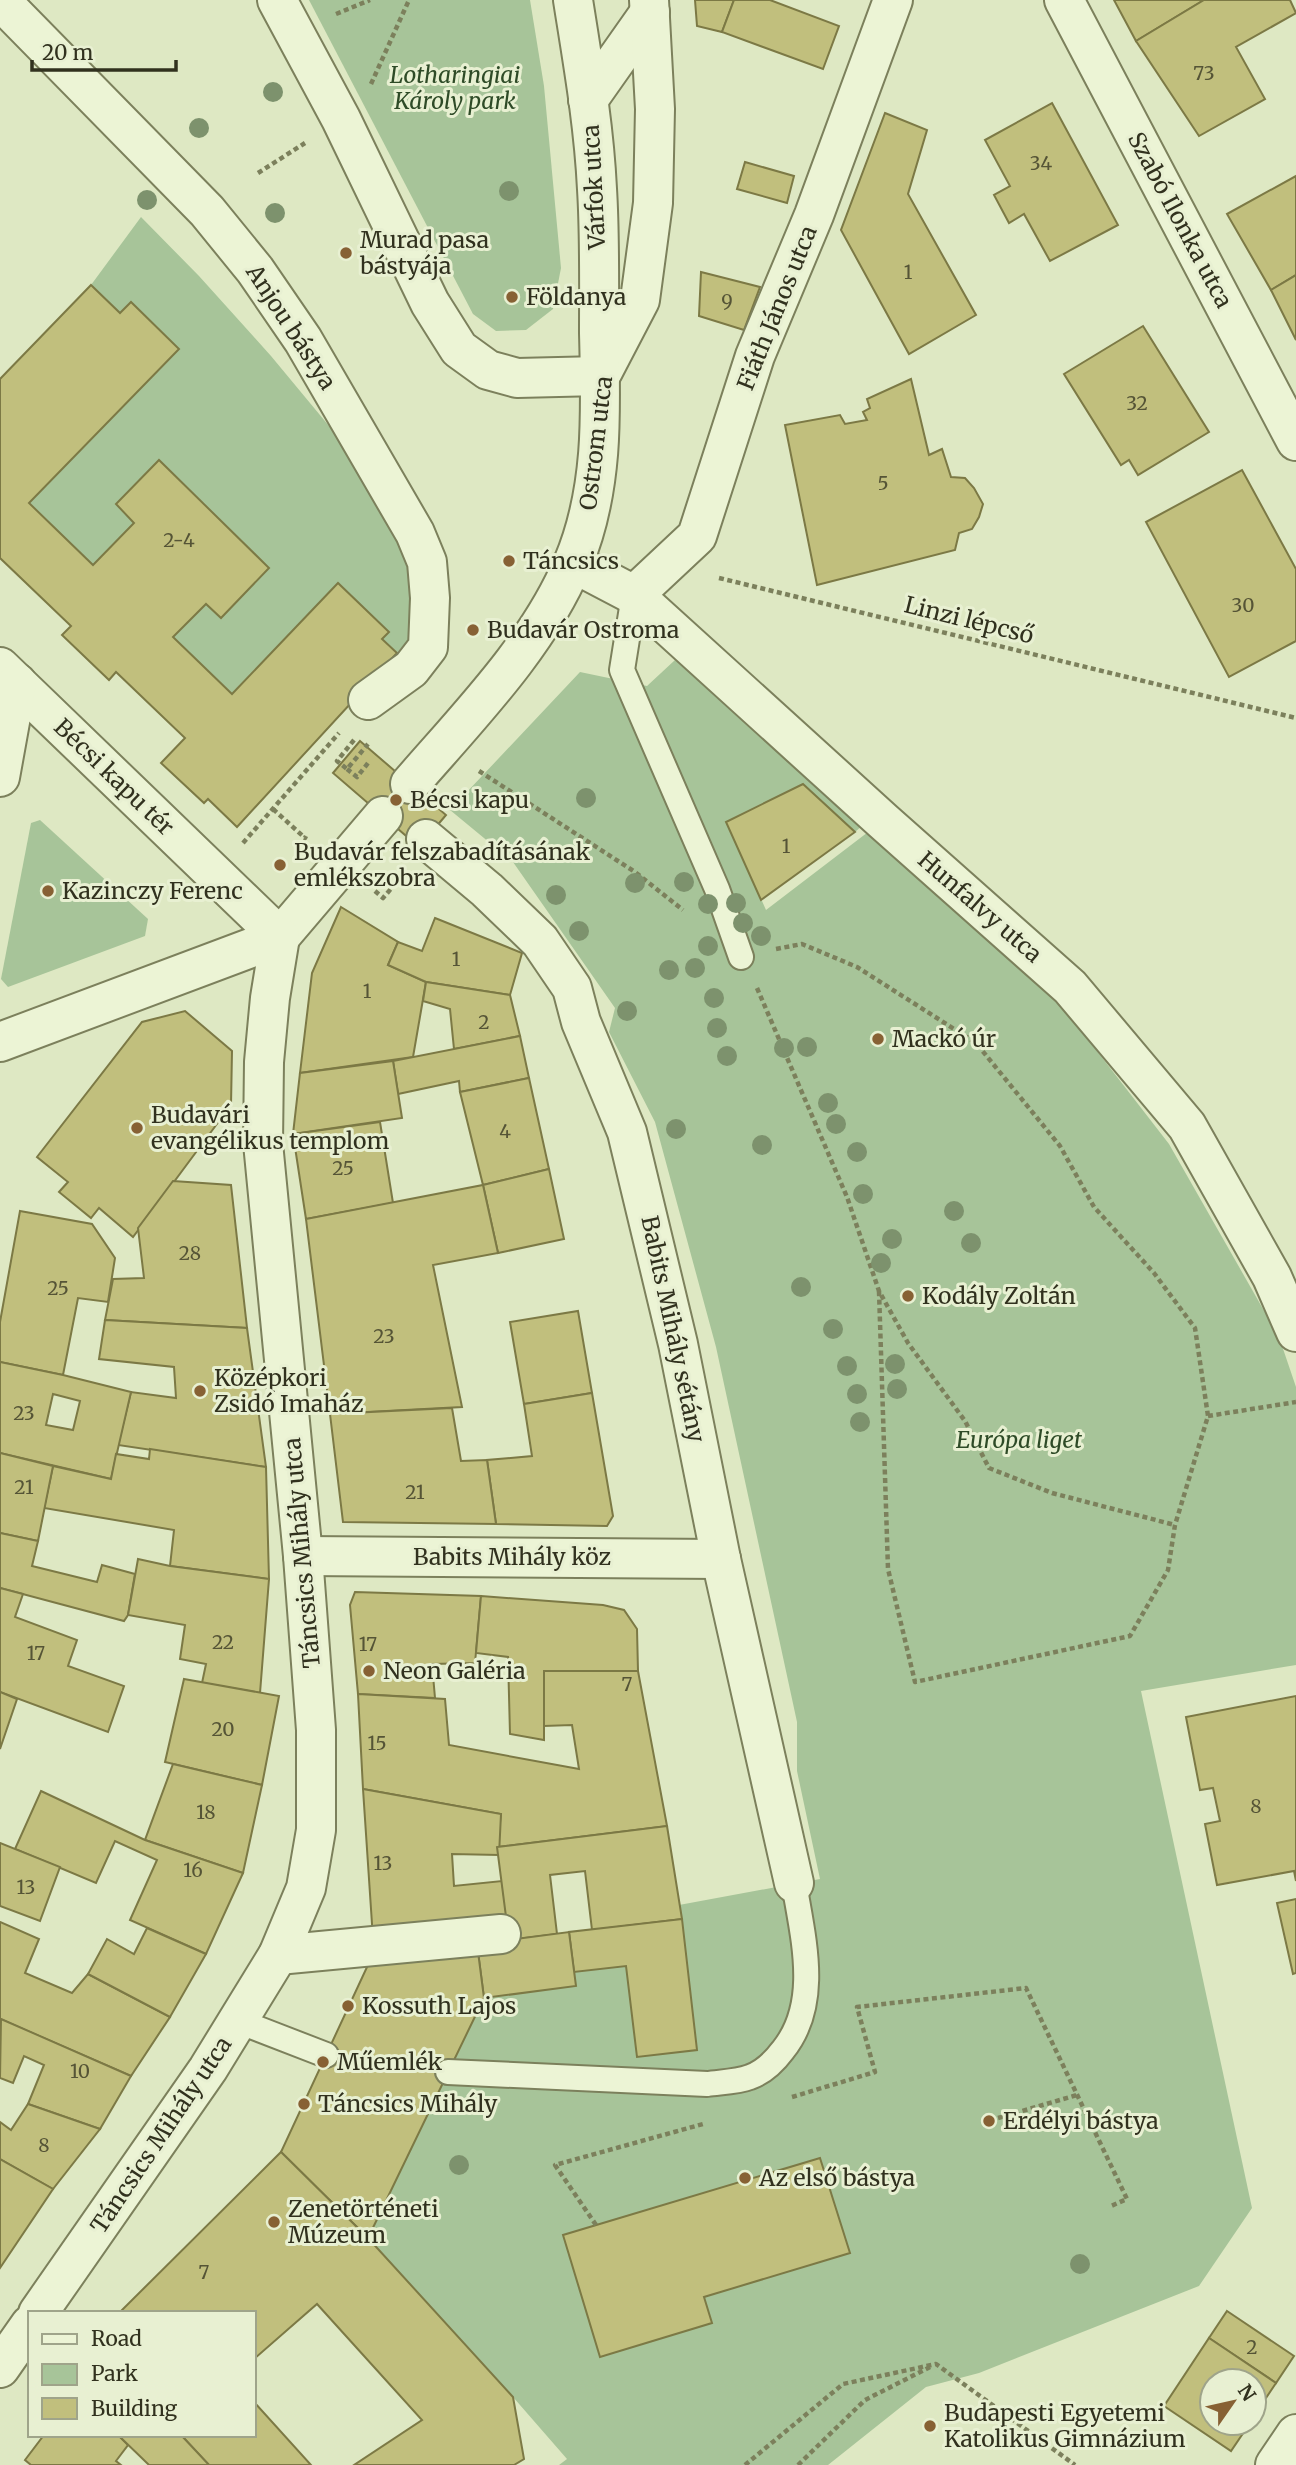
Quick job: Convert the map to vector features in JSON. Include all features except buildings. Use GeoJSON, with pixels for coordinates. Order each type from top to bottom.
{"type":"FeatureCollection","features":[{"type":"Feature","properties":{"kind":"street","name":"Anjou bástya"},"geometry":{"type":"LineString","coordinates":[[0,0],[207,211],[255,270],[303,340],[415,533],[427,562],[430,598],[428,647],[411,669],[368,700]]}},
{"type":"Feature","properties":{"kind":"street"},"geometry":{"type":"LineString","coordinates":[[277,0],[341,119],[429,303],[459,349],[488,370],[517,378],[600,376]]}},
{"type":"Feature","properties":{"kind":"street","name":"Várfok utca"},"geometry":{"type":"LineString","coordinates":[[573,0],[588,100],[597,189],[600,376]]}},
{"type":"Feature","properties":{"kind":"street","name":"Fiáth János utca"},"geometry":{"type":"LineString","coordinates":[[634,595],[697,536],[755,356],[814,215],[893,0]]}},
{"type":"Feature","properties":{"kind":"street","name":"Szabó Ilonka utca"},"geometry":{"type":"LineString","coordinates":[[1064,0],[1296,441]]}},
{"type":"Feature","properties":{"kind":"street","name":"Ostrom utca"},"geometry":{"type":"LineString","coordinates":[[588,100],[649,6]]}},
{"type":"Feature","properties":{"kind":"street","name":"Ostrom utca"},"geometry":{"type":"LineString","coordinates":[[410,785],[527,643],[551,607],[573,563],[593,500],[600,439],[600,376],[640,300],[653,203],[655,109],[649,6]]}},
{"type":"Feature","properties":{"kind":"street","name":"Hunfalvy utca"},"geometry":{"type":"LineString","coordinates":[[573,563],[634,595],[1070,987],[1187,1126],[1272,1277],[1296,1332]]}},
{"type":"Feature","properties":{"kind":"street","name":"Bécsi kapu tér"},"geometry":{"type":"LineString","coordinates":[[0,777],[9,675]]}},
{"type":"Feature","properties":{"kind":"street","name":"Bécsi kapu tér"},"geometry":{"type":"LineString","coordinates":[[9,675],[280,937]]}},
{"type":"Feature","properties":{"kind":"street"},"geometry":{"type":"LineString","coordinates":[[0,1042],[280,937],[383,816]]}},
{"type":"Feature","properties":{"kind":"street","name":"Babits Mihály sétány"},"geometry":{"type":"LineString","coordinates":[[426,839],[487,890],[540,941],[572,988],[581,1022],[627,1132],[678,1344],[721,1559],[794,1883]]}},
{"type":"Feature","properties":{"kind":"street","name":"Táncsics Mihály utca"},"geometry":{"type":"LineString","coordinates":[[39,2311],[208,2069],[278,1955],[306,1888],[316,1830],[316,1730],[303,1556],[263,1143],[264,1062],[270,998],[280,937]]}},
{"type":"Feature","properties":{"kind":"street","name":"Babits Mihály köz"},"geometry":{"type":"LineString","coordinates":[[303,1556],[721,1559]]}},
{"type":"Feature","properties":{"kind":"street"},"geometry":{"type":"LineString","coordinates":[[278,1955],[501,1934]]}},
{"type":"Feature","properties":{"kind":"street"},"geometry":{"type":"LineString","coordinates":[[0,2368],[28,2328]]}},
{"type":"Feature","properties":{"kind":"street"},"geometry":{"type":"LineString","coordinates":[[1275,2465],[1296,2434]]}},
{"type":"Feature","properties":{"kind":"lane"},"geometry":{"type":"LineString","coordinates":[[634,595],[622,670],[717,889],[741,957]]}},
{"type":"Feature","properties":{"kind":"lane"},"geometry":{"type":"LineString","coordinates":[[448,2072],[707,2084],[750,2078],[771,2065],[793,2038],[806,2001],[805,1947],[794,1883]]}},
{"type":"Feature","properties":{"kind":"lane"},"geometry":{"type":"LineString","coordinates":[[238,2021],[326,2055]]}},
{"type":"Feature","properties":{"kind":"path"},"geometry":{"type":"LineString","coordinates":[[324,19],[370,0]]}},
{"type":"Feature","properties":{"kind":"path"},"geometry":{"type":"LineString","coordinates":[[370,86],[409,0]]}},
{"type":"Feature","properties":{"kind":"path","name":"Linzi lépcső"},"geometry":{"type":"LineString","coordinates":[[715,577],[1296,718]]}},
{"type":"Feature","properties":{"kind":"path"},"geometry":{"type":"LineString","coordinates":[[215,875],[368,700]]}},
{"type":"Feature","properties":{"kind":"path"},"geometry":{"type":"LineString","coordinates":[[347,769],[369,742]]}},
{"type":"Feature","properties":{"kind":"path"},"geometry":{"type":"LineString","coordinates":[[442,747],[635,872],[688,914]]}},
{"type":"Feature","properties":{"kind":"path"},"geometry":{"type":"LineString","coordinates":[[337,761],[357,777],[370,762]]}},
{"type":"Feature","properties":{"kind":"path"},"geometry":{"type":"LineString","coordinates":[[273,809],[305,838],[310,832]]}},
{"type":"Feature","properties":{"kind":"path"},"geometry":{"type":"LineString","coordinates":[[878,1291],[888,1569],[915,1682],[1130,1636],[1168,1570],[1175,1525],[1208,1416],[1195,1328],[1154,1273],[1094,1207],[1060,1146],[976,1043],[857,967],[802,944],[741,957],[771,1016],[847,1197],[878,1291],[908,1343],[965,1421],[989,1468],[1052,1493],[1175,1525]]}},
{"type":"Feature","properties":{"kind":"path"},"geometry":{"type":"LineString","coordinates":[[1208,1416],[1296,1402]]}},
{"type":"Feature","properties":{"kind":"path"},"geometry":{"type":"LineString","coordinates":[[782,2100],[875,2072],[857,2007],[1026,1988],[1127,2199],[1111,2206]]}},
{"type":"Feature","properties":{"kind":"path"},"geometry":{"type":"LineString","coordinates":[[998,2118],[1077,2095]]}},
{"type":"Feature","properties":{"kind":"path"},"geometry":{"type":"LineString","coordinates":[[596,2225],[555,2165],[705,2123]]}},
{"type":"Feature","properties":{"kind":"path"},"geometry":{"type":"LineString","coordinates":[[798,2465],[865,2400],[936,2364]]}},
{"type":"Feature","properties":{"kind":"path"},"geometry":{"type":"LineString","coordinates":[[745,2465],[844,2385],[936,2364],[1075,2465]]}},
{"type":"Feature","properties":{"kind":"green space","name":"Lotharingiai Károly park"},"geometry":{"type":"Polygon","coordinates":[[[309,0],[530,0],[544,86],[561,268],[553,309],[526,330],[496,331],[473,314],[309,0]]]}},
{"type":"Feature","properties":{"kind":"green space"},"geometry":{"type":"Polygon","coordinates":[[[141,217],[271,356],[339,438],[402,526],[423,622],[397,653],[382,639],[389,632],[338,584],[232,693],[173,637],[206,604],[221,618],[269,568],[159,460],[116,504],[134,523],[93,565],[29,503],[131,303],[120,313],[91,285],[141,217]]]}},
{"type":"Feature","properties":{"kind":"green space","name":"Európa liget"},"geometry":{"type":"Polygon","coordinates":[[[675,660],[863,825],[855,832],[803,784],[727,822],[766,910],[872,829],[1059,1002],[1169,1144],[1279,1337],[1296,1387],[1296,1665],[1141,1691],[1252,2208],[1199,2286],[979,2373],[926,2387],[828,2465],[559,2465],[567,2459],[368,2238],[484,1998],[575,1986],[574,1972],[626,1966],[637,2057],[697,2050],[679,1905],[820,1879],[797,1771],[797,1722],[716,1347],[655,1122],[609,1032],[615,1008],[513,862],[450,810],[580,672],[647,686],[675,660]]]}},
{"type":"Feature","properties":{"kind":"green space"},"geometry":{"type":"Polygon","coordinates":[[[40,820],[148,919],[145,936],[8,987],[1,979],[31,823],[40,820]]]}},
{"type":"Feature","properties":{"kind":"place","name":"Murad pasa bástyája"},"geometry":{"type":"Point","coordinates":[346,253]}},
{"type":"Feature","properties":{"kind":"place","name":"Földanya"},"geometry":{"type":"Point","coordinates":[512,297]}},
{"type":"Feature","properties":{"kind":"place","name":"Táncsics"},"geometry":{"type":"Point","coordinates":[509,561]}},
{"type":"Feature","properties":{"kind":"place","name":"Budavár Ostroma"},"geometry":{"type":"Point","coordinates":[473,630]}},
{"type":"Feature","properties":{"kind":"place","name":"Bécsi kapu"},"geometry":{"type":"Point","coordinates":[396,800]}},
{"type":"Feature","properties":{"kind":"place","name":"Budavár felszabadításának emlékszobra"},"geometry":{"type":"Point","coordinates":[280,865]}},
{"type":"Feature","properties":{"kind":"place","name":"Kazinczy Ferenc"},"geometry":{"type":"Point","coordinates":[48,891]}},
{"type":"Feature","properties":{"kind":"place","name":"Mackó úr"},"geometry":{"type":"Point","coordinates":[878,1039]}},
{"type":"Feature","properties":{"kind":"place","name":"Budavári evangélikus templom"},"geometry":{"type":"Point","coordinates":[137,1128]}},
{"type":"Feature","properties":{"kind":"place","name":"Kodály Zoltán"},"geometry":{"type":"Point","coordinates":[908,1296]}},
{"type":"Feature","properties":{"kind":"place","name":"Középkori Zsidó Imaház"},"geometry":{"type":"Point","coordinates":[200,1391]}},
{"type":"Feature","properties":{"kind":"place","name":"Neon Galéria"},"geometry":{"type":"Point","coordinates":[369,1671]}},
{"type":"Feature","properties":{"kind":"place","name":"Kossuth Lajos"},"geometry":{"type":"Point","coordinates":[348,2006]}},
{"type":"Feature","properties":{"kind":"place","name":"Műemlék"},"geometry":{"type":"Point","coordinates":[323,2062]}},
{"type":"Feature","properties":{"kind":"place","name":"Táncsics Mihály"},"geometry":{"type":"Point","coordinates":[304,2104]}},
{"type":"Feature","properties":{"kind":"place","name":"Erdélyi bástya"},"geometry":{"type":"Point","coordinates":[989,2121]}},
{"type":"Feature","properties":{"kind":"place","name":"Az első bástya"},"geometry":{"type":"Point","coordinates":[745,2178]}},
{"type":"Feature","properties":{"kind":"place","name":"Zenetörténeti Múzeum"},"geometry":{"type":"Point","coordinates":[274,2222]}},
{"type":"Feature","properties":{"kind":"place","name":"Budapesti Egyetemi Katolikus Gimnázium"},"geometry":{"type":"Point","coordinates":[930,2426]}}]}
